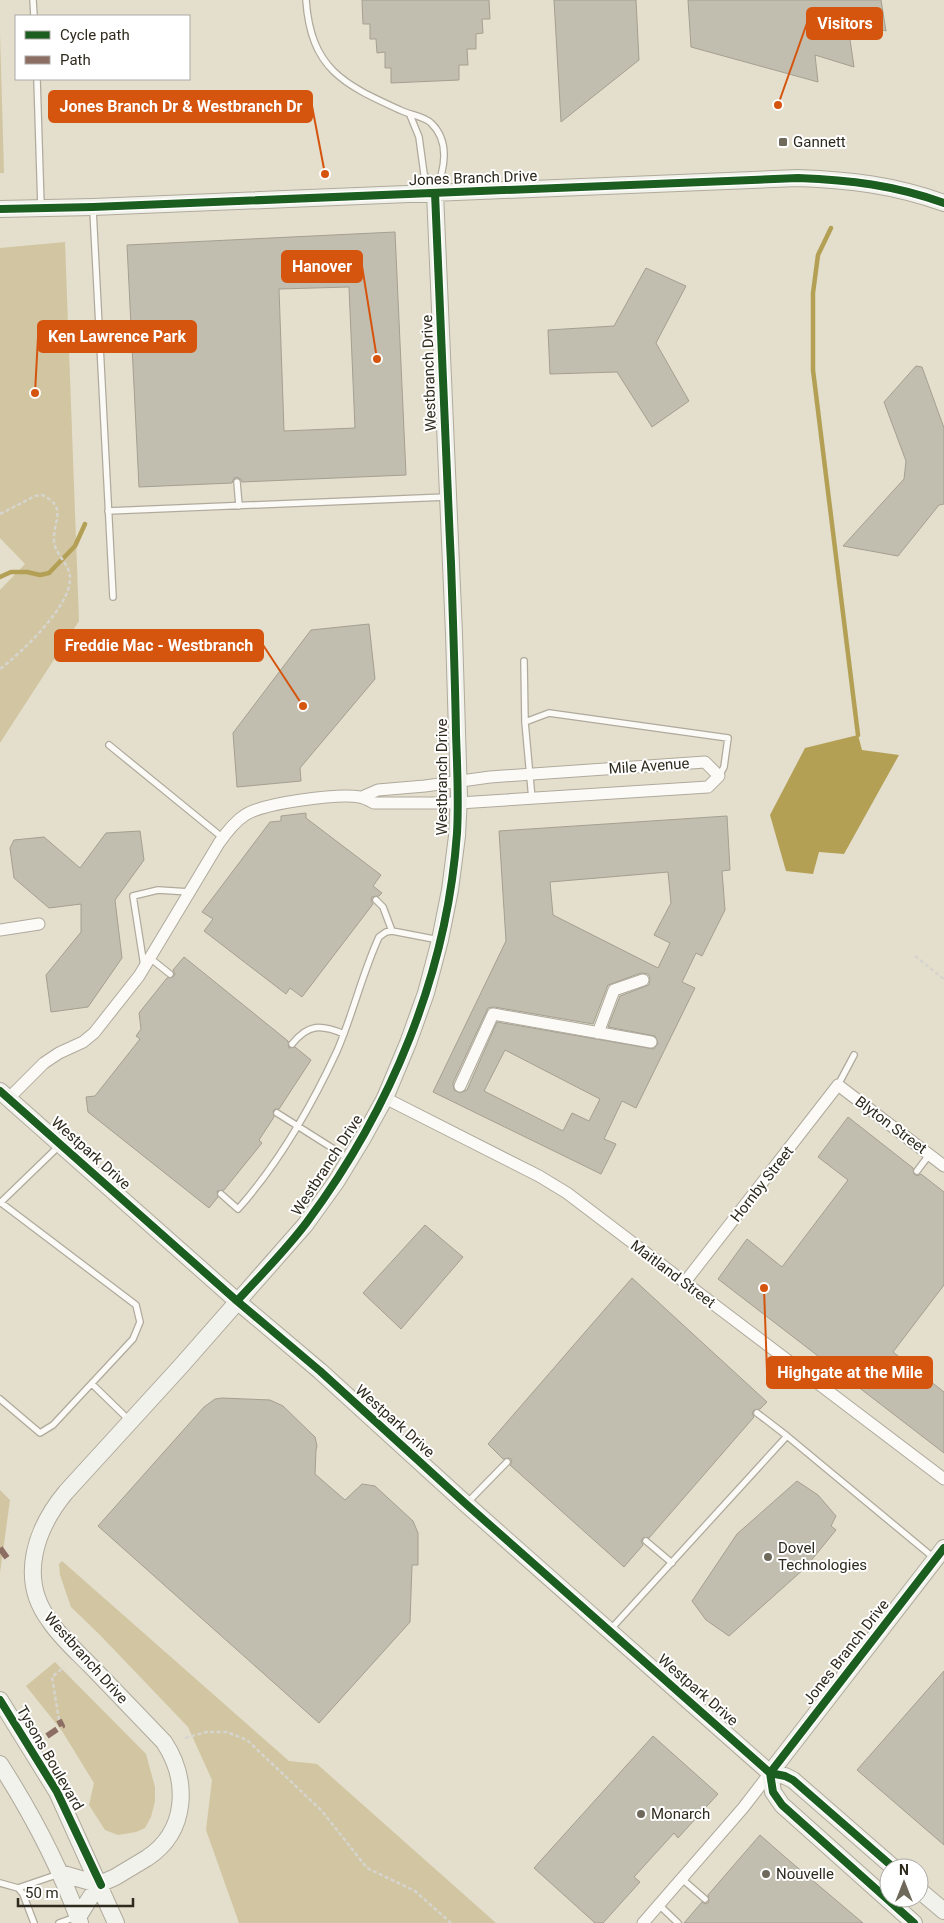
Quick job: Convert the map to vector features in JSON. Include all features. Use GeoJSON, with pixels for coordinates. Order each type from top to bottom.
{"type":"FeatureCollection","features":[{"type":"Feature","properties":{"kind":"street","name":"Jones Branch Drive"},"geometry":{"type":"LineString","coordinates":[[0,209],[92,208],[798,178],[867,182],[903,190],[944,203]]}},
{"type":"Feature","properties":{"kind":"street","name":"Westbranch Drive"},"geometry":{"type":"LineString","coordinates":[[79,1920],[100,1885],[148,1857],[166,1840],[180,1808],[181,1790],[179,1774],[173,1756],[164,1742],[57,1631],[39,1605],[32,1569],[34,1551],[40,1534],[57,1503],[305,1225],[350,1159],[385,1098],[408,1043],[426,992],[440,940],[450,890],[459,803],[454,634],[435,194]]}},
{"type":"Feature","properties":{"kind":"street","name":"Mile Avenue"},"geometry":{"type":"LineString","coordinates":[[704,762],[719,776],[708,788],[532,799],[459,803],[374,803],[362,797],[378,790],[490,777],[704,762]]}},
{"type":"Feature","properties":{"kind":"street"},"geometry":{"type":"LineString","coordinates":[[5,1095],[44,1063],[94,1034],[130,989],[223,838],[235,823],[246,814],[267,806],[341,796],[362,797]]}},
{"type":"Feature","properties":{"kind":"street"},"geometry":{"type":"LineString","coordinates":[[0,930],[39,924]]}},
{"type":"Feature","properties":{"kind":"street"},"geometry":{"type":"LineString","coordinates":[[598,1033],[614,990],[643,980]]}},
{"type":"Feature","properties":{"kind":"street"},"geometry":{"type":"LineString","coordinates":[[460,1086],[492,1014],[651,1042]]}},
{"type":"Feature","properties":{"kind":"street","name":"Blyton Street"},"geometry":{"type":"LineString","coordinates":[[838,1085],[944,1166]]}},
{"type":"Feature","properties":{"kind":"street","name":"Hornby Street"},"geometry":{"type":"LineString","coordinates":[[685,1282],[838,1085]]}},
{"type":"Feature","properties":{"kind":"street","name":"Westpark Drive"},"geometry":{"type":"LineString","coordinates":[[5,1095],[237,1301],[320,1371],[466,1504],[770,1773],[793,1780],[883,1858]]}},
{"type":"Feature","properties":{"kind":"street","name":"Maitland Street"},"geometry":{"type":"LineString","coordinates":[[385,1098],[554,1184],[944,1479]]}},
{"type":"Feature","properties":{"kind":"street","name":"Jones Branch Drive"},"geometry":{"type":"LineString","coordinates":[[643,1923],[743,1808],[940,1554]]}},
{"type":"Feature","properties":{"kind":"street","name":"Tysons Boulevard"},"geometry":{"type":"LineString","coordinates":[[0,1700],[57,1792],[116,1923]]}},
{"type":"Feature","properties":{"kind":"street"},"geometry":{"type":"LineString","coordinates":[[0,1764],[24,1802],[60,1873],[79,1920]]}},
{"type":"Feature","properties":{"kind":"street"},"geometry":{"type":"LineString","coordinates":[[770,1773],[773,1792],[782,1806],[914,1923]]}},
{"type":"Feature","properties":{"kind":"street"},"geometry":{"type":"LineString","coordinates":[[60,1873],[100,1885]]}},
{"type":"Feature","properties":{"kind":"street"},"geometry":{"type":"LineString","coordinates":[[929,1898],[944,1911]]}},
{"type":"Feature","properties":{"kind":"lane"},"geometry":{"type":"LineString","coordinates":[[33,0],[34,15]]}},
{"type":"Feature","properties":{"kind":"lane"},"geometry":{"type":"LineString","coordinates":[[306,0],[311,34],[318,51],[328,66],[349,85],[410,115],[421,117],[430,122],[441,138],[445,160],[435,194]]}},
{"type":"Feature","properties":{"kind":"lane"},"geometry":{"type":"LineString","coordinates":[[37,80],[42,209]]}},
{"type":"Feature","properties":{"kind":"lane"},"geometry":{"type":"LineString","coordinates":[[410,115],[419,137],[424,174],[435,194]]}},
{"type":"Feature","properties":{"kind":"lane"},"geometry":{"type":"LineString","coordinates":[[92,208],[113,598]]}},
{"type":"Feature","properties":{"kind":"lane"},"geometry":{"type":"LineString","coordinates":[[237,482],[239,506]]}},
{"type":"Feature","properties":{"kind":"lane"},"geometry":{"type":"LineString","coordinates":[[108,512],[448,497]]}},
{"type":"Feature","properties":{"kind":"lane"},"geometry":{"type":"LineString","coordinates":[[524,661],[525,722],[532,799]]}},
{"type":"Feature","properties":{"kind":"lane"},"geometry":{"type":"LineString","coordinates":[[525,722],[548,713],[728,738],[724,767],[719,776]]}},
{"type":"Feature","properties":{"kind":"lane"},"geometry":{"type":"LineString","coordinates":[[109,745],[223,838]]}},
{"type":"Feature","properties":{"kind":"lane"},"geometry":{"type":"LineString","coordinates":[[170,974],[147,963],[134,896],[158,890],[190,892]]}},
{"type":"Feature","properties":{"kind":"lane"},"geometry":{"type":"LineString","coordinates":[[376,900],[383,907],[392,932]]}},
{"type":"Feature","properties":{"kind":"lane"},"geometry":{"type":"LineString","coordinates":[[220,1194],[238,1209],[272,1166],[298,1126],[344,1034],[379,937],[386,932],[392,932],[440,940]]}},
{"type":"Feature","properties":{"kind":"lane"},"geometry":{"type":"LineString","coordinates":[[292,1044],[299,1035],[316,1027],[331,1029],[344,1034]]}},
{"type":"Feature","properties":{"kind":"lane"},"geometry":{"type":"LineString","coordinates":[[838,1085],[854,1055]]}},
{"type":"Feature","properties":{"kind":"lane"},"geometry":{"type":"LineString","coordinates":[[276,1113],[350,1159]]}},
{"type":"Feature","properties":{"kind":"lane"},"geometry":{"type":"LineString","coordinates":[[0,1399],[40,1433],[53,1426],[133,1340],[140,1322],[136,1305],[0,1202],[61,1144]]}},
{"type":"Feature","properties":{"kind":"lane"},"geometry":{"type":"LineString","coordinates":[[917,1171],[929,1154]]}},
{"type":"Feature","properties":{"kind":"lane"},"geometry":{"type":"LineString","coordinates":[[92,1384],[130,1421]]}},
{"type":"Feature","properties":{"kind":"lane"},"geometry":{"type":"LineString","coordinates":[[757,1413],[940,1554]]}},
{"type":"Feature","properties":{"kind":"lane"},"geometry":{"type":"LineString","coordinates":[[610,1630],[787,1436]]}},
{"type":"Feature","properties":{"kind":"lane"},"geometry":{"type":"LineString","coordinates":[[466,1504],[507,1462]]}},
{"type":"Feature","properties":{"kind":"lane"},"geometry":{"type":"LineString","coordinates":[[646,1542],[672,1563]]}},
{"type":"Feature","properties":{"kind":"lane"},"geometry":{"type":"LineString","coordinates":[[18,1888],[60,1873]]}},
{"type":"Feature","properties":{"kind":"lane"},"geometry":{"type":"LineString","coordinates":[[682,1879],[704,1899]]}},
{"type":"Feature","properties":{"kind":"lane"},"geometry":{"type":"LineString","coordinates":[[0,1882],[18,1888],[23,1894],[29,1904],[34,1923]]}},
{"type":"Feature","properties":{"kind":"lane"},"geometry":{"type":"LineString","coordinates":[[659,1905],[678,1923]]}},
{"type":"Feature","properties":{"kind":"lane"},"geometry":{"type":"LineString","coordinates":[[59,1923],[79,1920]]}},
{"type":"Feature","properties":{"kind":"path"},"geometry":{"type":"LineString","coordinates":[[0,514],[35,496],[42,495],[50,498],[58,509],[54,543],[70,579],[63,600],[33,640],[0,669]]}},
{"type":"Feature","properties":{"kind":"path"},"geometry":{"type":"LineString","coordinates":[[915,956],[944,979]]}},
{"type":"Feature","properties":{"kind":"path"},"geometry":{"type":"LineString","coordinates":[[59,1720],[52,1677],[64,1667]]}},
{"type":"Feature","properties":{"kind":"path"},"geometry":{"type":"LineString","coordinates":[[185,1738],[206,1732],[227,1732],[247,1740],[322,1811],[367,1868],[415,1891],[451,1923]]}},
{"type":"Feature","properties":{"kind":"shaded area"},"geometry":{"type":"Polygon","coordinates":[[[0,33],[4,173],[0,173],[0,33]]]}},
{"type":"Feature","properties":{"kind":"shaded area"},"geometry":{"type":"Polygon","coordinates":[[[65,242],[79,621],[0,743],[0,590],[25,564],[0,538],[0,248],[65,242]]]}},
{"type":"Feature","properties":{"kind":"shaded area"},"geometry":{"type":"Polygon","coordinates":[[[858,735],[862,750],[899,755],[844,854],[819,852],[813,874],[786,871],[770,815],[805,748],[858,735]]]}},
{"type":"Feature","properties":{"kind":"shaded area"},"geometry":{"type":"Polygon","coordinates":[[[0,1490],[10,1500],[0,1573],[0,1490]]]}},
{"type":"Feature","properties":{"kind":"shaded area"},"geometry":{"type":"Polygon","coordinates":[[[62,1561],[289,1761],[317,1764],[496,1923],[239,1923],[206,1830],[212,1780],[188,1727],[71,1607],[60,1575],[59,1564],[62,1561]]]}},
{"type":"Feature","properties":{"kind":"shaded area"},"geometry":{"type":"Polygon","coordinates":[[[55,1662],[146,1754],[155,1787],[155,1801],[151,1817],[145,1828],[136,1832],[118,1835],[105,1830],[89,1805],[94,1783],[62,1731],[26,1686],[55,1662]]]}},
{"type":"Feature","properties":{"kind":"building"},"geometry":{"type":"Polygon","coordinates":[[[362,0],[489,0],[490,19],[482,19],[483,33],[476,34],[476,49],[467,49],[468,65],[459,65],[459,80],[391,83],[391,68],[385,68],[385,52],[377,53],[376,39],[370,39],[370,24],[363,24],[362,0]]]}},
{"type":"Feature","properties":{"kind":"building"},"geometry":{"type":"Polygon","coordinates":[[[554,0],[636,0],[639,60],[561,122],[554,0]]]}},
{"type":"Feature","properties":{"kind":"building"},"geometry":{"type":"Polygon","coordinates":[[[688,0],[881,0],[886,31],[847,19],[854,67],[815,55],[818,82],[691,47],[688,0]]]}},
{"type":"Feature","properties":{"kind":"building"},"geometry":{"type":"Polygon","coordinates":[[[395,232],[406,475],[242,482],[237,477],[234,478],[232,483],[139,487],[127,245],[395,232]],[[349,287],[279,289],[284,431],[355,428],[349,287]]]}},
{"type":"Feature","properties":{"kind":"building"},"geometry":{"type":"Polygon","coordinates":[[[646,268],[686,286],[656,343],[689,401],[652,427],[617,372],[550,374],[548,330],[614,326],[646,268]]]}},
{"type":"Feature","properties":{"kind":"building"},"geometry":{"type":"Polygon","coordinates":[[[916,366],[922,367],[944,428],[944,504],[939,505],[898,556],[843,546],[904,479],[906,461],[884,402],[916,366]]]}},
{"type":"Feature","properties":{"kind":"building"},"geometry":{"type":"Polygon","coordinates":[[[369,624],[375,679],[300,768],[301,781],[237,787],[233,733],[311,630],[369,624]]]}},
{"type":"Feature","properties":{"kind":"building"},"geometry":{"type":"Polygon","coordinates":[[[306,813],[306,818],[381,875],[373,886],[382,893],[379,896],[372,897],[371,901],[373,904],[302,997],[290,988],[286,994],[204,931],[213,919],[202,912],[270,822],[281,821],[281,816],[306,813]]]}},
{"type":"Feature","properties":{"kind":"building"},"geometry":{"type":"Polygon","coordinates":[[[727,816],[730,870],[722,871],[725,910],[702,956],[696,953],[682,982],[695,988],[636,1108],[622,1101],[604,1139],[616,1144],[601,1174],[433,1092],[506,941],[499,831],[727,816]],[[668,872],[550,882],[553,915],[658,968],[670,943],[654,935],[671,903],[668,872]],[[641,973],[608,985],[593,1024],[494,1007],[488,1008],[453,1083],[454,1090],[460,1093],[467,1090],[497,1022],[654,1049],[658,1043],[655,1036],[608,1027],[620,996],[649,985],[650,977],[648,974],[641,973]],[[505,1050],[484,1091],[563,1131],[572,1113],[589,1121],[600,1099],[505,1050]]]}},
{"type":"Feature","properties":{"kind":"building"},"geometry":{"type":"Polygon","coordinates":[[[140,831],[144,860],[115,900],[122,958],[88,1007],[51,1012],[46,975],[81,932],[81,904],[49,908],[14,878],[10,848],[14,840],[44,837],[80,868],[106,833],[140,831]]]}},
{"type":"Feature","properties":{"kind":"building"},"geometry":{"type":"Polygon","coordinates":[[[184,957],[288,1041],[289,1048],[295,1047],[311,1060],[279,1109],[273,1111],[274,1117],[259,1140],[262,1143],[224,1190],[217,1191],[218,1197],[209,1208],[88,1112],[86,1097],[95,1096],[140,1039],[136,1036],[141,1029],[139,1013],[167,978],[173,977],[175,974],[173,970],[184,957]]]}},
{"type":"Feature","properties":{"kind":"building"},"geometry":{"type":"Polygon","coordinates":[[[848,1117],[913,1168],[914,1174],[917,1176],[921,1174],[944,1192],[944,1285],[893,1352],[944,1392],[944,1453],[718,1279],[747,1239],[782,1267],[848,1180],[818,1157],[848,1117]]]}},
{"type":"Feature","properties":{"kind":"building"},"geometry":{"type":"Polygon","coordinates":[[[425,1225],[463,1257],[401,1329],[363,1293],[425,1225]]]}},
{"type":"Feature","properties":{"kind":"building"},"geometry":{"type":"Polygon","coordinates":[[[632,1278],[767,1402],[760,1409],[754,1410],[752,1413],[754,1417],[649,1538],[643,1538],[641,1541],[643,1545],[624,1567],[510,1465],[512,1461],[510,1458],[503,1459],[488,1444],[632,1278]]]}},
{"type":"Feature","properties":{"kind":"building"},"geometry":{"type":"Polygon","coordinates":[[[215,1399],[270,1400],[283,1406],[315,1437],[317,1446],[315,1474],[345,1500],[362,1484],[375,1486],[413,1521],[418,1533],[418,1565],[412,1565],[410,1622],[319,1723],[98,1526],[204,1407],[215,1399]]]}},
{"type":"Feature","properties":{"kind":"building","name":"Dovel Technologies"},"geometry":{"type":"Polygon","coordinates":[[[797,1481],[818,1495],[836,1516],[831,1526],[836,1530],[805,1568],[729,1636],[706,1620],[692,1601],[737,1534],[797,1481]]]}},
{"type":"Feature","properties":{"kind":"building"},"geometry":{"type":"Polygon","coordinates":[[[944,1671],[944,1845],[857,1770],[944,1671]]]}},
{"type":"Feature","properties":{"kind":"building","name":"Monarch"},"geometry":{"type":"Polygon","coordinates":[[[653,1736],[718,1794],[678,1838],[674,1833],[634,1877],[640,1882],[603,1923],[595,1923],[534,1868],[653,1736]]]}},
{"type":"Feature","properties":{"kind":"building","name":"Nouvelle"},"geometry":{"type":"Polygon","coordinates":[[[760,1835],[863,1923],[684,1923],[702,1902],[706,1904],[709,1902],[708,1895],[760,1835]]]}},
{"type":"Feature","properties":{"kind":"waterway"},"geometry":{"type":"LineString","coordinates":[[831,228],[818,255],[813,293],[813,370],[858,735]]}},
{"type":"Feature","properties":{"kind":"waterway"},"geometry":{"type":"LineString","coordinates":[[0,577],[11,572],[27,572],[40,575],[49,573],[75,546],[85,524]]}},
{"type":"Feature","properties":{"kind":"marked path"},"geometry":{"type":"LineString","coordinates":[[0,1548],[10,1562]]}},
{"type":"Feature","properties":{"kind":"marked path"},"geometry":{"type":"LineString","coordinates":[[47,1736],[62,1726],[59,1720]]}},
{"type":"Feature","properties":{"kind":"cycle path"},"geometry":{"type":"LineString","coordinates":[[0,209],[93,207],[798,178],[872,184],[944,203]]}},
{"type":"Feature","properties":{"kind":"cycle path"},"geometry":{"type":"LineString","coordinates":[[237,1301],[307,1222],[337,1179],[389,1086],[410,1038],[427,988],[441,937],[451,886],[457,833],[458,783],[451,563],[435,193]]}},
{"type":"Feature","properties":{"kind":"cycle path"},"geometry":{"type":"LineString","coordinates":[[0,1091],[237,1301],[320,1371],[466,1504],[770,1773],[793,1780],[883,1858]]}},
{"type":"Feature","properties":{"kind":"cycle path"},"geometry":{"type":"LineString","coordinates":[[770,1773],[944,1548]]}},
{"type":"Feature","properties":{"kind":"cycle path"},"geometry":{"type":"LineString","coordinates":[[0,1700],[57,1792],[101,1885]]}},
{"type":"Feature","properties":{"kind":"cycle path"},"geometry":{"type":"LineString","coordinates":[[770,1773],[773,1792],[782,1805],[914,1923]]}},
{"type":"Feature","properties":{"kind":"place","name":"Visitors"},"geometry":{"type":"Point","coordinates":[778,105]}},
{"type":"Feature","properties":{"kind":"place","name":"Gannett"},"geometry":{"type":"Point","coordinates":[783,142]}},
{"type":"Feature","properties":{"kind":"place","name":"Jones Branch Dr & Westbranch Dr"},"geometry":{"type":"Point","coordinates":[325,174]}},
{"type":"Feature","properties":{"kind":"place","name":"Hanover"},"geometry":{"type":"Point","coordinates":[377,359]}},
{"type":"Feature","properties":{"kind":"place","name":"Ken Lawrence Park"},"geometry":{"type":"Point","coordinates":[35,393]}},
{"type":"Feature","properties":{"kind":"place","name":"Freddie Mac - Westbranch"},"geometry":{"type":"Point","coordinates":[303,706]}},
{"type":"Feature","properties":{"kind":"place","name":"Highgate at the Mile"},"geometry":{"type":"Point","coordinates":[764,1288]}},
{"type":"Feature","properties":{"kind":"place","name":"Dovel Technologies"},"geometry":{"type":"Point","coordinates":[768,1557]}},
{"type":"Feature","properties":{"kind":"place","name":"Monarch"},"geometry":{"type":"Point","coordinates":[641,1814]}},
{"type":"Feature","properties":{"kind":"place","name":"Nouvelle"},"geometry":{"type":"Point","coordinates":[766,1874]}}]}
